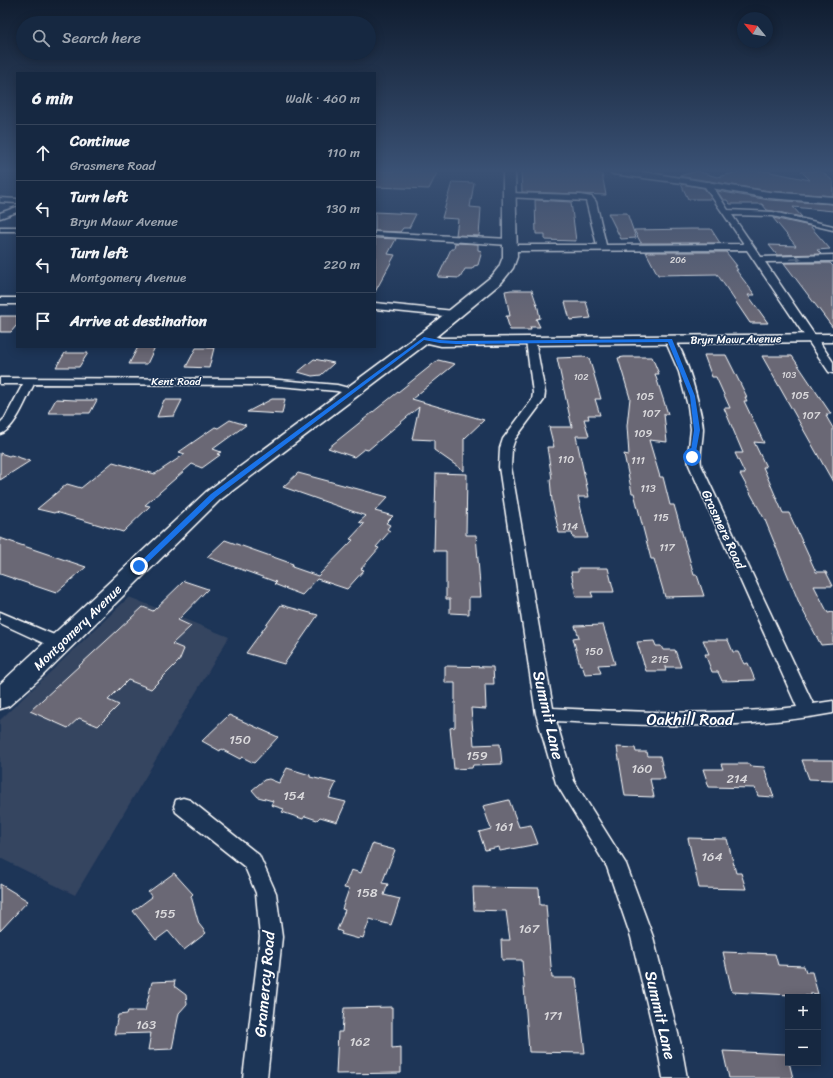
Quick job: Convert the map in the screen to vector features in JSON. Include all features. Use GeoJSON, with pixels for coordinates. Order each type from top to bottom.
{"type":"FeatureCollection","features":[{"type":"Feature","properties":{"kind":"main road","name":"Montgomery Avenue"},"geometry":{"type":"LineString","coordinates":[[0,699],[60,644],[180,526],[214,496],[424,338],[503,272],[508,264],[509,221]]}},
{"type":"Feature","properties":{"kind":"street"},"geometry":{"type":"LineString","coordinates":[[596,221],[602,248]]}},
{"type":"Feature","properties":{"kind":"street"},"geometry":{"type":"LineString","coordinates":[[732,221],[833,370]]}},
{"type":"Feature","properties":{"kind":"street"},"geometry":{"type":"LineString","coordinates":[[804,221],[833,228]]}},
{"type":"Feature","properties":{"kind":"street"},"geometry":{"type":"LineString","coordinates":[[0,229],[16,229]]}},
{"type":"Feature","properties":{"kind":"street"},"geometry":{"type":"LineString","coordinates":[[376,234],[509,245],[602,248],[749,247]]}},
{"type":"Feature","properties":{"kind":"street"},"geometry":{"type":"LineString","coordinates":[[758,260],[833,258]]}},
{"type":"Feature","properties":{"kind":"street"},"geometry":{"type":"LineString","coordinates":[[0,301],[16,301]]}},
{"type":"Feature","properties":{"kind":"street"},"geometry":{"type":"LineString","coordinates":[[376,306],[454,314]]}},
{"type":"Feature","properties":{"kind":"street","name":"Bryn Mawr Avenue"},"geometry":{"type":"LineString","coordinates":[[424,338],[440,342],[833,338]]}},
{"type":"Feature","properties":{"kind":"street","name":"Grasmere Road"},"geometry":{"type":"LineString","coordinates":[[670,340],[693,396],[697,430],[692,457],[694,465],[808,712]]}},
{"type":"Feature","properties":{"kind":"street","name":"Summit Lane"},"geometry":{"type":"LineString","coordinates":[[531,341],[539,393],[538,400],[509,439],[506,448],[505,467],[546,714],[565,783],[609,852],[619,872],[642,937],[669,1045],[675,1078]]}},
{"type":"Feature","properties":{"kind":"street","name":"Kent Road"},"geometry":{"type":"LineString","coordinates":[[0,381],[268,382],[336,388],[352,392]]}},
{"type":"Feature","properties":{"kind":"street"},"geometry":{"type":"LineString","coordinates":[[0,430],[10,419],[30,381]]}},
{"type":"Feature","properties":{"kind":"street"},"geometry":{"type":"LineString","coordinates":[[0,618],[60,644]]}},
{"type":"Feature","properties":{"kind":"street","name":"Oakhill Road"},"geometry":{"type":"LineString","coordinates":[[546,714],[681,720],[735,719],[808,712],[833,707]]}},
{"type":"Feature","properties":{"kind":"street","name":"Gramercy Road"},"geometry":{"type":"LineString","coordinates":[[183,806],[252,861],[266,893],[271,937],[255,1078]]}},
{"type":"Feature","properties":{"kind":"shaded area"},"geometry":{"type":"Polygon","coordinates":[[[129,597],[229,637],[75,895],[0,858],[0,720],[129,597]]]}},
{"type":"Feature","properties":{"kind":"building"},"geometry":{"type":"Polygon","coordinates":[[[376,221],[412,221],[409,228],[403,228],[400,232],[376,231],[376,221]]]}},
{"type":"Feature","properties":{"kind":"building"},"geometry":{"type":"Polygon","coordinates":[[[458,221],[480,221],[479,236],[456,235],[458,221]]]}},
{"type":"Feature","properties":{"kind":"building"},"geometry":{"type":"Polygon","coordinates":[[[536,221],[573,221],[576,241],[545,240],[545,234],[536,234],[536,221]]]}},
{"type":"Feature","properties":{"kind":"building"},"geometry":{"type":"Polygon","coordinates":[[[612,221],[630,221],[636,238],[621,239],[612,221]]]}},
{"type":"Feature","properties":{"kind":"building"},"geometry":{"type":"Polygon","coordinates":[[[776,221],[788,221],[810,226],[830,249],[817,250],[821,254],[777,255],[769,245],[796,246],[776,221]]]}},
{"type":"Feature","properties":{"kind":"building"},"geometry":{"type":"Polygon","coordinates":[[[711,229],[720,243],[641,243],[634,230],[711,229]]]}},
{"type":"Feature","properties":{"kind":"building"},"geometry":{"type":"Polygon","coordinates":[[[376,238],[396,239],[388,254],[395,255],[376,290],[376,238]]]}},
{"type":"Feature","properties":{"kind":"building"},"geometry":{"type":"Polygon","coordinates":[[[455,243],[478,244],[478,250],[482,251],[478,265],[474,266],[472,269],[465,269],[460,278],[438,277],[451,249],[454,249],[455,243]]]}},
{"type":"Feature","properties":{"kind":"building"},"geometry":{"type":"Polygon","coordinates":[[[646,252],[726,252],[737,266],[735,266],[738,270],[736,270],[755,295],[748,295],[768,323],[750,323],[717,274],[658,275],[646,252]]]}},
{"type":"Feature","properties":{"kind":"building"},"geometry":{"type":"Polygon","coordinates":[[[784,263],[830,263],[833,266],[833,328],[784,263]]]}},
{"type":"Feature","properties":{"kind":"building"},"geometry":{"type":"Polygon","coordinates":[[[532,290],[540,318],[536,319],[540,327],[530,327],[531,330],[510,330],[506,316],[510,316],[505,291],[532,290]]]}},
{"type":"Feature","properties":{"kind":"building"},"geometry":{"type":"Polygon","coordinates":[[[565,302],[586,302],[591,318],[570,320],[565,302]]]}},
{"type":"Feature","properties":{"kind":"building"},"geometry":{"type":"Polygon","coordinates":[[[0,316],[16,316],[16,326],[11,332],[0,332],[0,316]]]}},
{"type":"Feature","properties":{"kind":"building"},"geometry":{"type":"Polygon","coordinates":[[[137,348],[155,348],[147,364],[129,364],[137,348]]]}},
{"type":"Feature","properties":{"kind":"building"},"geometry":{"type":"Polygon","coordinates":[[[196,348],[214,348],[209,368],[186,367],[196,348]]]}},
{"type":"Feature","properties":{"kind":"building"},"geometry":{"type":"Polygon","coordinates":[[[65,353],[88,353],[79,367],[56,367],[65,353]]]}},
{"type":"Feature","properties":{"kind":"building"},"geometry":{"type":"Polygon","coordinates":[[[704,355],[726,355],[747,397],[745,397],[747,401],[744,401],[764,443],[754,442],[766,467],[763,467],[783,513],[789,513],[816,572],[826,572],[833,586],[814,586],[828,613],[833,612],[833,644],[821,645],[800,605],[765,520],[740,474],[745,474],[735,453],[743,453],[724,408],[730,408],[716,377],[712,377],[704,355]]]}},
{"type":"Feature","properties":{"kind":"building"},"geometry":{"type":"Polygon","coordinates":[[[762,356],[792,356],[831,414],[826,414],[828,416],[826,416],[833,428],[833,482],[762,356]]]}},
{"type":"Feature","properties":{"kind":"building"},"geometry":{"type":"Polygon","coordinates":[[[652,357],[659,374],[655,374],[668,414],[664,414],[667,442],[649,440],[660,477],[663,477],[670,505],[674,505],[694,575],[697,575],[704,596],[665,597],[654,559],[651,559],[634,493],[632,493],[624,454],[629,455],[627,426],[630,398],[618,358],[652,357]]]}},
{"type":"Feature","properties":{"kind":"building"},"geometry":{"type":"Polygon","coordinates":[[[557,358],[589,358],[601,399],[595,399],[600,415],[588,415],[589,419],[584,419],[589,436],[576,436],[589,497],[578,497],[588,538],[573,538],[572,533],[559,533],[552,501],[550,479],[552,479],[547,447],[554,447],[549,427],[572,427],[557,358]]]}},
{"type":"Feature","properties":{"kind":"building"},"geometry":{"type":"Polygon","coordinates":[[[314,359],[334,363],[321,375],[312,376],[298,372],[314,359]]]}},
{"type":"Feature","properties":{"kind":"building"},"geometry":{"type":"Polygon","coordinates":[[[438,360],[455,364],[412,399],[484,420],[464,439],[464,471],[434,450],[434,440],[412,439],[419,407],[368,450],[364,449],[354,457],[328,448],[438,360]]]}},
{"type":"Feature","properties":{"kind":"building"},"geometry":{"type":"Polygon","coordinates":[[[56,399],[97,400],[90,413],[48,413],[56,399]]]}},
{"type":"Feature","properties":{"kind":"building"},"geometry":{"type":"Polygon","coordinates":[[[272,399],[285,399],[282,414],[247,412],[272,399]]]}},
{"type":"Feature","properties":{"kind":"building"},"geometry":{"type":"Polygon","coordinates":[[[164,400],[182,400],[174,416],[157,417],[164,400]]]}},
{"type":"Feature","properties":{"kind":"building"},"geometry":{"type":"Polygon","coordinates":[[[230,420],[246,425],[213,449],[221,452],[217,454],[220,455],[202,468],[192,464],[145,505],[150,506],[123,532],[56,512],[54,513],[37,509],[67,484],[81,488],[113,462],[155,474],[185,454],[179,452],[215,427],[218,428],[230,420]]]}},
{"type":"Feature","properties":{"kind":"building"},"geometry":{"type":"Polygon","coordinates":[[[0,453],[9,456],[11,455],[30,461],[0,480],[0,453]]]}},
{"type":"Feature","properties":{"kind":"building"},"geometry":{"type":"Polygon","coordinates":[[[298,473],[388,497],[375,511],[393,516],[386,523],[390,525],[387,529],[390,531],[376,547],[379,548],[361,569],[364,570],[347,589],[317,579],[302,595],[274,584],[276,582],[207,557],[225,540],[293,564],[292,567],[318,576],[353,540],[350,539],[364,524],[359,522],[366,516],[283,487],[298,473]]]}},
{"type":"Feature","properties":{"kind":"building"},"geometry":{"type":"Polygon","coordinates":[[[436,473],[467,474],[466,535],[476,535],[481,597],[469,597],[469,614],[450,613],[450,599],[446,599],[446,551],[434,551],[436,473]]]}},
{"type":"Feature","properties":{"kind":"building"},"geometry":{"type":"Polygon","coordinates":[[[0,538],[86,567],[56,593],[0,574],[0,538]]]}},
{"type":"Feature","properties":{"kind":"building"},"geometry":{"type":"Polygon","coordinates":[[[578,568],[608,568],[614,592],[591,592],[593,597],[576,597],[571,572],[578,572],[578,568]]]}},
{"type":"Feature","properties":{"kind":"building"},"geometry":{"type":"Polygon","coordinates":[[[184,581],[208,589],[178,620],[191,626],[172,644],[184,649],[179,661],[151,689],[128,680],[108,700],[119,705],[98,726],[79,718],[68,728],[30,711],[143,607],[153,611],[184,581]]]}},
{"type":"Feature","properties":{"kind":"building"},"geometry":{"type":"Polygon","coordinates":[[[281,605],[318,615],[284,664],[246,653],[281,605]]]}},
{"type":"Feature","properties":{"kind":"building"},"geometry":{"type":"Polygon","coordinates":[[[603,625],[615,664],[598,665],[601,673],[585,674],[582,665],[580,665],[573,638],[579,637],[575,626],[603,625]]]}},
{"type":"Feature","properties":{"kind":"building"},"geometry":{"type":"Polygon","coordinates":[[[703,640],[728,640],[733,652],[738,652],[744,664],[748,663],[755,680],[722,681],[718,672],[712,672],[705,654],[709,654],[703,640]]]}},
{"type":"Feature","properties":{"kind":"building"},"geometry":{"type":"Polygon","coordinates":[[[654,641],[656,646],[661,646],[663,650],[675,650],[681,667],[665,667],[666,671],[646,671],[637,642],[654,641]]]}},
{"type":"Feature","properties":{"kind":"building"},"geometry":{"type":"Polygon","coordinates":[[[445,666],[493,667],[494,684],[485,684],[486,709],[471,708],[474,745],[500,744],[502,764],[473,765],[472,768],[454,769],[450,728],[455,727],[455,683],[445,683],[445,666]]]}},
{"type":"Feature","properties":{"kind":"building"},"geometry":{"type":"Polygon","coordinates":[[[229,715],[278,737],[254,763],[242,757],[240,759],[221,749],[220,751],[202,741],[229,715]]]}},
{"type":"Feature","properties":{"kind":"building"},"geometry":{"type":"Polygon","coordinates":[[[617,747],[635,748],[636,752],[647,752],[648,756],[660,756],[665,779],[650,779],[654,797],[625,796],[617,747]]]}},
{"type":"Feature","properties":{"kind":"building"},"geometry":{"type":"Polygon","coordinates":[[[802,760],[833,760],[833,780],[809,779],[802,760]]]}},
{"type":"Feature","properties":{"kind":"building"},"geometry":{"type":"Polygon","coordinates":[[[721,764],[749,764],[750,766],[764,767],[774,797],[758,796],[755,788],[709,787],[703,769],[723,769],[721,764]]]}},
{"type":"Feature","properties":{"kind":"building"},"geometry":{"type":"Polygon","coordinates":[[[287,768],[310,775],[310,777],[336,783],[329,798],[346,802],[337,822],[320,817],[317,820],[305,816],[303,819],[282,812],[284,809],[271,805],[273,801],[258,797],[252,790],[264,780],[269,779],[279,783],[287,768]]]}},
{"type":"Feature","properties":{"kind":"building"},"geometry":{"type":"Polygon","coordinates":[[[509,800],[519,827],[531,825],[538,844],[500,851],[499,847],[485,850],[479,832],[491,829],[483,806],[509,800]]]}},
{"type":"Feature","properties":{"kind":"building"},"geometry":{"type":"Polygon","coordinates":[[[688,838],[727,839],[736,873],[741,873],[746,889],[699,888],[688,838]]]}},
{"type":"Feature","properties":{"kind":"building"},"geometry":{"type":"Polygon","coordinates":[[[372,844],[395,850],[382,883],[388,884],[384,895],[400,899],[391,925],[370,919],[363,938],[360,937],[359,939],[341,934],[342,932],[337,930],[345,910],[342,909],[349,889],[344,888],[351,870],[361,873],[372,844]]]}},
{"type":"Feature","properties":{"kind":"building"},"geometry":{"type":"Polygon","coordinates":[[[174,873],[193,894],[191,896],[199,924],[206,933],[184,950],[168,931],[156,940],[133,911],[152,897],[148,892],[174,873]]]}},
{"type":"Feature","properties":{"kind":"building"},"geometry":{"type":"Polygon","coordinates":[[[0,884],[28,901],[0,931],[0,884]]]}},
{"type":"Feature","properties":{"kind":"building"},"geometry":{"type":"Polygon","coordinates":[[[473,887],[539,888],[540,905],[546,905],[552,978],[576,978],[585,1053],[529,1052],[522,960],[502,960],[501,940],[510,940],[506,911],[474,910],[473,887]]]}},
{"type":"Feature","properties":{"kind":"building"},"geometry":{"type":"Polygon","coordinates":[[[723,952],[775,954],[778,965],[804,966],[806,972],[812,972],[818,994],[785,995],[732,992],[723,952]]]}},
{"type":"Feature","properties":{"kind":"building"},"geometry":{"type":"Polygon","coordinates":[[[175,981],[174,986],[186,995],[187,1004],[179,1013],[172,1049],[148,1050],[151,1033],[114,1034],[118,1015],[127,1014],[128,1011],[145,1011],[152,982],[175,981]]]}},
{"type":"Feature","properties":{"kind":"building"},"geometry":{"type":"Polygon","coordinates":[[[392,1007],[392,1048],[401,1047],[401,1073],[336,1074],[338,1032],[342,1032],[344,1008],[392,1007]]]}},
{"type":"Feature","properties":{"kind":"building"},"geometry":{"type":"Polygon","coordinates":[[[723,1051],[785,1054],[785,1066],[790,1066],[793,1078],[729,1078],[723,1051]]]}},
{"type":"Feature","properties":{"kind":"route"},"geometry":{"type":"LineString","coordinates":[[139,566],[180,526],[214,496],[273,450],[424,338],[440,342],[670,340],[693,396],[696,411],[697,440],[692,457]]}}]}
